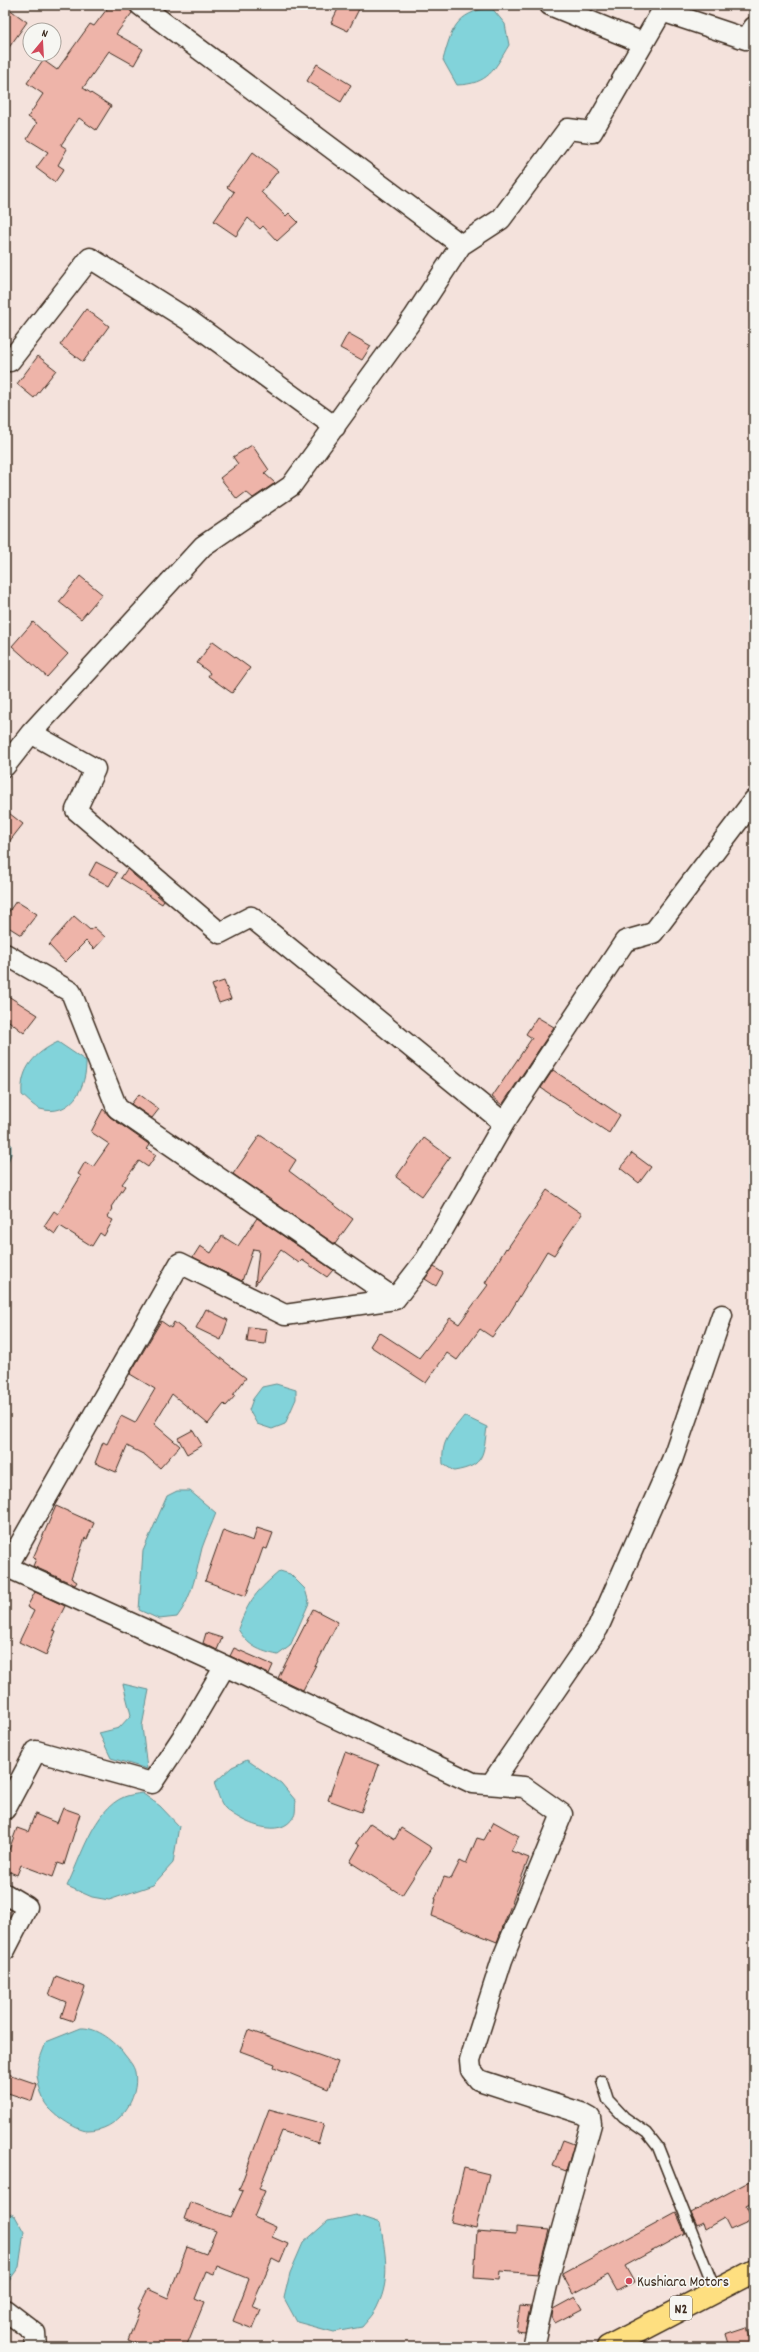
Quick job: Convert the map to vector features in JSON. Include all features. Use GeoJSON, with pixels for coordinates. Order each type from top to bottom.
{"type":"FeatureCollection","features":[{"type":"Feature","properties":{"kind":"highway","name":"N2"},"geometry":{"type":"LineString","coordinates":[[608,2347],[754,2271]]}},
{"type":"Feature","properties":{"kind":"street"},"geometry":{"type":"LineString","coordinates":[[140,5],[461,245]]}},
{"type":"Feature","properties":{"kind":"street"},"geometry":{"type":"LineString","coordinates":[[550,5],[643,43]]}},
{"type":"Feature","properties":{"kind":"street"},"geometry":{"type":"LineString","coordinates":[[5,766],[31,733],[203,546],[291,486],[414,317],[461,245],[501,219],[568,129],[592,132],[662,11],[746,39],[754,27]]}},
{"type":"Feature","properties":{"kind":"street"},"geometry":{"type":"LineString","coordinates":[[5,358],[10,362],[90,258],[190,321],[335,426]]}},
{"type":"Feature","properties":{"kind":"street"},"geometry":{"type":"LineString","coordinates":[[31,733],[95,769],[76,810],[220,933],[251,917],[504,1123]]}},
{"type":"Feature","properties":{"kind":"street"},"geometry":{"type":"LineString","coordinates":[[533,2347],[550,2272],[591,2124],[590,2118],[581,2113],[478,2080],[471,2070],[470,2060],[502,1960],[562,1814],[524,1787],[473,1783],[225,1666],[6,1567],[180,1263],[285,1315],[395,1299],[426,1259],[504,1123],[625,941],[653,933],[754,800]]}},
{"type":"Feature","properties":{"kind":"street"},"geometry":{"type":"LineString","coordinates":[[5,954],[71,992],[117,1108],[395,1299]]}},
{"type":"Feature","properties":{"kind":"street"},"geometry":{"type":"LineString","coordinates":[[491,1784],[598,1628],[672,1460],[722,1315]]}},
{"type":"Feature","properties":{"kind":"street"},"geometry":{"type":"LineString","coordinates":[[5,1810],[36,1751],[152,1783],[188,1729],[225,1666]]}},
{"type":"Feature","properties":{"kind":"street"},"geometry":{"type":"LineString","coordinates":[[5,1894],[28,1907],[5,1950]]}},
{"type":"Feature","properties":{"kind":"street"},"geometry":{"type":"LineString","coordinates":[[5,2310],[35,2333],[36,2347]]}},
{"type":"Feature","properties":{"kind":"lane"},"geometry":{"type":"LineString","coordinates":[[602,2081],[608,2100],[624,2116],[647,2133],[658,2147],[715,2290]]}},
{"type":"Feature","properties":{"kind":"water"},"geometry":{"type":"Polygon","coordinates":[[[491,7],[505,24],[509,45],[499,62],[484,78],[477,82],[457,85],[443,60],[449,39],[462,18],[479,10],[491,7]]]}},
{"type":"Feature","properties":{"kind":"water"},"geometry":{"type":"Polygon","coordinates":[[[58,1042],[86,1061],[84,1081],[75,1098],[68,1105],[51,1111],[40,1109],[22,1095],[22,1085],[26,1069],[36,1056],[58,1042]]]}},
{"type":"Feature","properties":{"kind":"water"},"geometry":{"type":"Polygon","coordinates":[[[5,1144],[11,1144],[11,1154],[5,1170],[5,1144]]]}},
{"type":"Feature","properties":{"kind":"water"},"geometry":{"type":"Polygon","coordinates":[[[276,1384],[296,1390],[296,1399],[285,1424],[272,1429],[257,1424],[249,1410],[253,1399],[262,1387],[276,1384]]]}},
{"type":"Feature","properties":{"kind":"water"},"geometry":{"type":"Polygon","coordinates":[[[464,1416],[487,1427],[485,1445],[481,1458],[477,1462],[472,1466],[454,1471],[443,1464],[443,1449],[451,1433],[464,1416]]]}},
{"type":"Feature","properties":{"kind":"water"},"geometry":{"type":"Polygon","coordinates":[[[177,1491],[190,1491],[216,1513],[202,1548],[196,1575],[187,1601],[177,1617],[159,1619],[139,1610],[143,1551],[167,1496],[177,1491]]]}},
{"type":"Feature","properties":{"kind":"water"},"geometry":{"type":"Polygon","coordinates":[[[280,1571],[290,1574],[305,1589],[309,1603],[290,1646],[278,1655],[265,1652],[250,1644],[238,1629],[254,1596],[280,1571]]]}},
{"type":"Feature","properties":{"kind":"water"},"geometry":{"type":"Polygon","coordinates":[[[123,1684],[149,1690],[142,1726],[147,1769],[111,1758],[99,1733],[119,1728],[131,1715],[123,1684]]]}},
{"type":"Feature","properties":{"kind":"water"},"geometry":{"type":"Polygon","coordinates":[[[247,1760],[281,1783],[296,1801],[295,1815],[288,1823],[280,1827],[261,1827],[241,1819],[224,1807],[214,1783],[232,1767],[247,1760]]]}},
{"type":"Feature","properties":{"kind":"water"},"geometry":{"type":"Polygon","coordinates":[[[142,1793],[160,1806],[179,1826],[173,1863],[153,1885],[109,1900],[92,1897],[67,1886],[89,1836],[104,1812],[113,1803],[124,1797],[142,1793]]]}},
{"type":"Feature","properties":{"kind":"water"},"geometry":{"type":"Polygon","coordinates":[[[81,2028],[93,2030],[111,2040],[121,2049],[135,2072],[136,2082],[134,2093],[125,2112],[109,2126],[99,2130],[88,2131],[77,2128],[63,2120],[51,2110],[44,2101],[37,2075],[39,2063],[46,2042],[81,2028]]]}},
{"type":"Feature","properties":{"kind":"water"},"geometry":{"type":"Polygon","coordinates":[[[5,2211],[15,2216],[24,2232],[19,2267],[6,2285],[5,2211]]]}},
{"type":"Feature","properties":{"kind":"water"},"geometry":{"type":"Polygon","coordinates":[[[356,2215],[380,2223],[384,2244],[386,2275],[382,2295],[377,2308],[362,2327],[334,2332],[297,2322],[284,2298],[290,2273],[303,2243],[328,2221],[356,2215]]]}},
{"type":"Feature","properties":{"kind":"building"},"geometry":{"type":"Polygon","coordinates":[[[110,5],[129,5],[132,13],[116,34],[143,49],[134,65],[109,51],[83,88],[111,106],[96,130],[79,118],[61,145],[67,149],[58,165],[64,169],[55,182],[36,168],[48,152],[27,139],[37,123],[28,117],[43,94],[27,83],[42,62],[46,62],[57,70],[90,24],[94,26],[110,5]]]}},
{"type":"Feature","properties":{"kind":"building"},"geometry":{"type":"Polygon","coordinates":[[[340,5],[361,5],[348,31],[331,23],[340,5]]]}},
{"type":"Feature","properties":{"kind":"building"},"geometry":{"type":"Polygon","coordinates":[[[5,6],[27,22],[22,22],[22,29],[5,53],[5,6]]]}},
{"type":"Feature","properties":{"kind":"building"},"geometry":{"type":"Polygon","coordinates":[[[317,64],[351,85],[341,102],[307,81],[317,64]]]}},
{"type":"Feature","properties":{"kind":"building"},"geometry":{"type":"Polygon","coordinates":[[[253,152],[278,171],[261,192],[286,216],[289,213],[298,222],[277,241],[263,226],[260,229],[248,218],[236,236],[214,221],[234,192],[227,187],[253,152]]]}},
{"type":"Feature","properties":{"kind":"building"},"geometry":{"type":"Polygon","coordinates":[[[86,309],[109,326],[83,362],[60,345],[86,309]]]}},
{"type":"Feature","properties":{"kind":"building"},"geometry":{"type":"Polygon","coordinates":[[[348,333],[371,346],[362,360],[340,348],[348,333]]]}},
{"type":"Feature","properties":{"kind":"building"},"geometry":{"type":"Polygon","coordinates":[[[38,356],[56,370],[34,398],[17,384],[38,356]]]}},
{"type":"Feature","properties":{"kind":"building"},"geometry":{"type":"Polygon","coordinates":[[[252,445],[269,470],[264,473],[275,483],[253,498],[246,492],[237,499],[220,478],[238,464],[233,457],[252,445]]]}},
{"type":"Feature","properties":{"kind":"building"},"geometry":{"type":"Polygon","coordinates":[[[80,576],[102,594],[81,619],[59,602],[80,576]]]}},
{"type":"Feature","properties":{"kind":"building"},"geometry":{"type":"Polygon","coordinates":[[[33,622],[68,654],[47,677],[12,646],[33,622]]]}},
{"type":"Feature","properties":{"kind":"building"},"geometry":{"type":"Polygon","coordinates":[[[213,641],[250,668],[232,693],[208,676],[210,673],[197,663],[213,641]]]}},
{"type":"Feature","properties":{"kind":"building"},"geometry":{"type":"Polygon","coordinates":[[[5,810],[23,824],[5,847],[5,810]]]}},
{"type":"Feature","properties":{"kind":"building"},"geometry":{"type":"Polygon","coordinates":[[[96,862],[117,873],[109,886],[89,875],[96,862]]]}},
{"type":"Feature","properties":{"kind":"building"},"geometry":{"type":"Polygon","coordinates":[[[127,869],[164,901],[162,904],[121,878],[127,869]]]}},
{"type":"Feature","properties":{"kind":"building"},"geometry":{"type":"Polygon","coordinates":[[[16,901],[37,914],[21,935],[5,925],[5,917],[16,901]]]}},
{"type":"Feature","properties":{"kind":"building"},"geometry":{"type":"Polygon","coordinates":[[[74,916],[90,930],[94,927],[105,937],[94,949],[86,941],[65,962],[49,945],[74,916]]]}},
{"type":"Feature","properties":{"kind":"building"},"geometry":{"type":"Polygon","coordinates":[[[224,981],[231,999],[219,1003],[212,985],[224,981]]]}},
{"type":"Feature","properties":{"kind":"building"},"geometry":{"type":"Polygon","coordinates":[[[5,994],[38,1015],[24,1033],[5,1018],[5,994]]]}},
{"type":"Feature","properties":{"kind":"building"},"geometry":{"type":"Polygon","coordinates":[[[537,1017],[554,1027],[502,1105],[492,1097],[532,1038],[526,1034],[537,1017]]]}},
{"type":"Feature","properties":{"kind":"building"},"geometry":{"type":"Polygon","coordinates":[[[553,1070],[620,1115],[609,1133],[541,1088],[553,1070]]]}},
{"type":"Feature","properties":{"kind":"building"},"geometry":{"type":"Polygon","coordinates":[[[139,1094],[159,1109],[152,1118],[131,1104],[139,1094]]]}},
{"type":"Feature","properties":{"kind":"building"},"geometry":{"type":"Polygon","coordinates":[[[103,1109],[110,1117],[150,1145],[147,1149],[156,1155],[148,1167],[139,1161],[122,1184],[125,1186],[111,1207],[113,1209],[107,1217],[113,1220],[104,1236],[100,1233],[92,1246],[60,1226],[55,1234],[44,1226],[54,1211],[58,1214],[81,1176],[78,1174],[85,1162],[93,1167],[109,1144],[91,1132],[103,1109]]]}},
{"type":"Feature","properties":{"kind":"building"},"geometry":{"type":"Polygon","coordinates":[[[260,1135],[296,1160],[289,1171],[353,1219],[335,1244],[233,1174],[260,1135]]]}},
{"type":"Feature","properties":{"kind":"building"},"geometry":{"type":"Polygon","coordinates":[[[424,1138],[450,1157],[422,1196],[396,1177],[424,1138]]]}},
{"type":"Feature","properties":{"kind":"building"},"geometry":{"type":"Polygon","coordinates":[[[632,1153],[651,1167],[639,1183],[620,1168],[632,1153]]]}},
{"type":"Feature","properties":{"kind":"building"},"geometry":{"type":"Polygon","coordinates":[[[547,1190],[582,1214],[554,1255],[547,1251],[509,1314],[492,1337],[480,1329],[457,1360],[447,1353],[426,1383],[370,1346],[379,1332],[419,1358],[450,1318],[459,1324],[488,1285],[485,1283],[506,1248],[507,1249],[547,1190]]]}},
{"type":"Feature","properties":{"kind":"building"},"geometry":{"type":"Polygon","coordinates":[[[257,1218],[333,1270],[327,1277],[302,1260],[299,1263],[281,1250],[255,1285],[259,1250],[253,1249],[242,1281],[193,1257],[200,1246],[211,1253],[222,1236],[238,1246],[257,1218]]]}},
{"type":"Feature","properties":{"kind":"building"},"geometry":{"type":"Polygon","coordinates":[[[434,1267],[443,1273],[436,1286],[425,1279],[434,1267]]]}},
{"type":"Feature","properties":{"kind":"building"},"geometry":{"type":"Polygon","coordinates":[[[206,1309],[228,1320],[221,1340],[196,1328],[206,1309]]]}},
{"type":"Feature","properties":{"kind":"building"},"geometry":{"type":"Polygon","coordinates":[[[161,1321],[171,1328],[174,1322],[246,1378],[233,1395],[235,1396],[226,1406],[224,1404],[208,1424],[172,1394],[154,1424],[180,1446],[160,1468],[145,1455],[127,1446],[116,1472],[95,1463],[103,1442],[107,1444],[121,1416],[135,1423],[155,1389],[130,1374],[161,1321]]]}},
{"type":"Feature","properties":{"kind":"building"},"geometry":{"type":"Polygon","coordinates":[[[249,1327],[267,1329],[265,1344],[247,1342],[249,1327]]]}},
{"type":"Feature","properties":{"kind":"building"},"geometry":{"type":"Polygon","coordinates":[[[193,1430],[202,1445],[187,1454],[178,1438],[193,1430]]]}},
{"type":"Feature","properties":{"kind":"building"},"geometry":{"type":"Polygon","coordinates":[[[56,1506],[94,1523],[87,1539],[85,1538],[71,1578],[77,1582],[75,1585],[33,1566],[36,1559],[33,1558],[56,1506]]]}},
{"type":"Feature","properties":{"kind":"building"},"geometry":{"type":"Polygon","coordinates":[[[257,1528],[273,1533],[267,1549],[263,1548],[246,1596],[205,1581],[223,1530],[253,1541],[257,1528]]]}},
{"type":"Feature","properties":{"kind":"building"},"geometry":{"type":"Polygon","coordinates":[[[35,1592],[65,1606],[53,1630],[56,1631],[46,1655],[19,1642],[34,1611],[27,1607],[35,1592]]]}},
{"type":"Feature","properties":{"kind":"building"},"geometry":{"type":"Polygon","coordinates":[[[313,1609],[338,1622],[303,1690],[278,1678],[313,1609]]]}},
{"type":"Feature","properties":{"kind":"building"},"geometry":{"type":"Polygon","coordinates":[[[206,1633],[222,1638],[217,1650],[203,1643],[206,1633]]]}},
{"type":"Feature","properties":{"kind":"building"},"geometry":{"type":"Polygon","coordinates":[[[234,1648],[273,1665],[269,1674],[230,1656],[234,1648]]]}},
{"type":"Feature","properties":{"kind":"building"},"geometry":{"type":"Polygon","coordinates":[[[345,1752],[379,1765],[361,1812],[328,1800],[345,1752]]]}},
{"type":"Feature","properties":{"kind":"building"},"geometry":{"type":"Polygon","coordinates":[[[63,1808],[80,1814],[64,1865],[58,1863],[53,1877],[21,1865],[17,1875],[5,1870],[5,1848],[9,1850],[17,1828],[28,1832],[35,1814],[57,1823],[63,1808]]]}},
{"type":"Feature","properties":{"kind":"building"},"geometry":{"type":"Polygon","coordinates":[[[494,1822],[519,1836],[511,1851],[529,1858],[497,1942],[432,1916],[435,1899],[444,1877],[451,1879],[460,1861],[466,1864],[477,1838],[484,1840],[494,1822]]]}},
{"type":"Feature","properties":{"kind":"building"},"geometry":{"type":"Polygon","coordinates":[[[370,1823],[395,1839],[401,1828],[432,1848],[402,1895],[350,1862],[360,1845],[356,1843],[370,1823]]]}},
{"type":"Feature","properties":{"kind":"building"},"geometry":{"type":"Polygon","coordinates":[[[56,1976],[85,1987],[73,2021],[61,2017],[66,2002],[49,1995],[56,1976]]]}},
{"type":"Feature","properties":{"kind":"building"},"geometry":{"type":"Polygon","coordinates":[[[248,2030],[338,2062],[328,2089],[274,2067],[275,2064],[240,2051],[248,2030]]]}},
{"type":"Feature","properties":{"kind":"building"},"geometry":{"type":"Polygon","coordinates":[[[5,2073],[37,2084],[32,2101],[5,2092],[5,2073]]]}},
{"type":"Feature","properties":{"kind":"building"},"geometry":{"type":"Polygon","coordinates":[[[269,2109],[324,2124],[318,2143],[282,2131],[259,2189],[265,2191],[254,2217],[276,2227],[272,2237],[288,2244],[280,2263],[272,2259],[252,2306],[261,2310],[253,2329],[233,2321],[249,2279],[217,2266],[214,2274],[206,2271],[195,2299],[204,2303],[186,2347],[145,2347],[128,2340],[140,2310],[138,2309],[148,2289],[168,2298],[187,2247],[206,2254],[216,2231],[184,2219],[190,2202],[231,2217],[243,2191],[239,2190],[269,2109]]]}},
{"type":"Feature","properties":{"kind":"building"},"geometry":{"type":"Polygon","coordinates":[[[563,2140],[574,2144],[566,2171],[553,2166],[563,2140]]]}},
{"type":"Feature","properties":{"kind":"building"},"geometry":{"type":"Polygon","coordinates":[[[464,2168],[489,2174],[476,2228],[451,2222],[464,2168]]]}},
{"type":"Feature","properties":{"kind":"building"},"geometry":{"type":"Polygon","coordinates":[[[754,2179],[754,2202],[746,2206],[752,2220],[730,2230],[724,2218],[705,2229],[703,2223],[697,2226],[691,2213],[754,2179]]]}},
{"type":"Feature","properties":{"kind":"building"},"geometry":{"type":"Polygon","coordinates":[[[676,2212],[685,2233],[625,2266],[634,2282],[617,2291],[608,2275],[573,2294],[562,2274],[676,2212]]]}},
{"type":"Feature","properties":{"kind":"building"},"geometry":{"type":"Polygon","coordinates":[[[516,2227],[549,2230],[538,2274],[500,2271],[499,2280],[474,2278],[477,2231],[516,2234],[516,2227]]]}},
{"type":"Feature","properties":{"kind":"building"},"geometry":{"type":"Polygon","coordinates":[[[575,2297],[582,2309],[555,2323],[552,2317],[553,2309],[575,2297]]]}},
{"type":"Feature","properties":{"kind":"building"},"geometry":{"type":"Polygon","coordinates":[[[520,2306],[530,2307],[525,2332],[516,2331],[520,2306]]]}},
{"type":"Feature","properties":{"kind":"building"},"geometry":{"type":"Polygon","coordinates":[[[747,2327],[752,2344],[743,2347],[730,2347],[726,2334],[747,2327]]]}},
{"type":"Feature","properties":{"kind":"place","name":"Kushiara Motors"},"geometry":{"type":"Point","coordinates":[629,2281]}}]}
